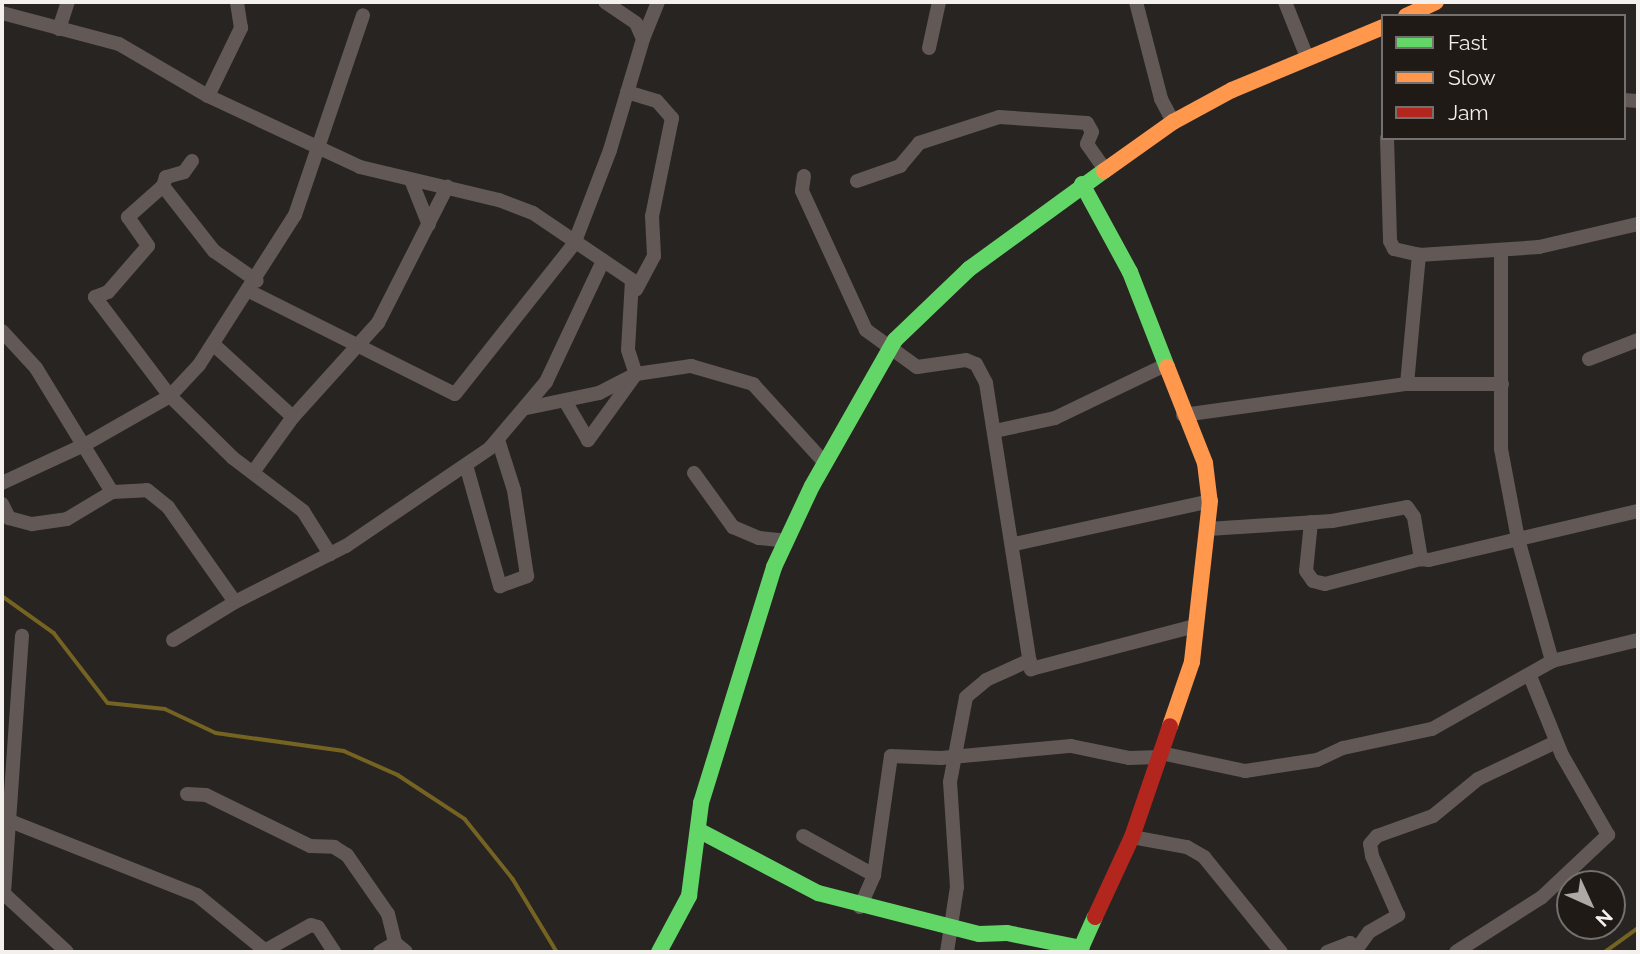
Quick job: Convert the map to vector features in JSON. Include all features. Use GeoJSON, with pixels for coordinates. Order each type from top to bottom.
{"type":"FeatureCollection","features":[{"type":"Feature","properties":{"kind":"street"},"geometry":{"type":"LineString","coordinates":[[59,29],[68,2]]}},
{"type":"Feature","properties":{"kind":"street"},"geometry":{"type":"LineString","coordinates":[[605,2],[636,23],[643,39]]}},
{"type":"Feature","properties":{"kind":"street"},"geometry":{"type":"LineString","coordinates":[[163,187],[214,251],[253,286],[455,394],[574,244],[658,2]]}},
{"type":"Feature","properties":{"kind":"street"},"geometry":{"type":"LineString","coordinates":[[929,48],[939,2]]}},
{"type":"Feature","properties":{"kind":"street"},"geometry":{"type":"LineString","coordinates":[[1136,2],[1161,99],[1173,122]]}},
{"type":"Feature","properties":{"kind":"street"},"geometry":{"type":"LineString","coordinates":[[1286,2],[1307,57]]}},
{"type":"Feature","properties":{"kind":"street"},"geometry":{"type":"LineString","coordinates":[[1410,14],[1436,2]]}},
{"type":"Feature","properties":{"kind":"street"},"geometry":{"type":"LineString","coordinates":[[208,96],[241,28],[240,3]]}},
{"type":"Feature","properties":{"kind":"street"},"geometry":{"type":"LineString","coordinates":[[2,13],[138,53],[208,96],[315,148],[411,180],[512,203],[632,280],[636,290]]}},
{"type":"Feature","properties":{"kind":"street"},"geometry":{"type":"LineString","coordinates":[[2,483],[86,444],[170,396],[213,344],[253,286],[295,215],[315,148],[363,15]]}},
{"type":"Feature","properties":{"kind":"street"},"geometry":{"type":"LineString","coordinates":[[659,952],[689,896],[705,790],[786,541],[825,463],[890,350],[943,290],[1082,184],[1173,122],[1307,57],[1381,28]]}},
{"type":"Feature","properties":{"kind":"street"},"geometry":{"type":"LineString","coordinates":[[627,92],[657,101],[672,118],[652,215],[654,256],[636,290],[628,350],[636,374]]}},
{"type":"Feature","properties":{"kind":"street"},"geometry":{"type":"LineString","coordinates":[[857,181],[900,166],[919,143],[999,117],[1087,123],[1092,132],[1087,144],[1104,168]]}},
{"type":"Feature","properties":{"kind":"street"},"geometry":{"type":"LineString","coordinates":[[1387,140],[1390,241],[1394,249],[1419,256],[1461,249],[1501,252],[1638,225]]}},
{"type":"Feature","properties":{"kind":"street"},"geometry":{"type":"LineString","coordinates":[[192,162],[184,172],[166,177],[163,187],[128,217],[148,246],[108,292],[94,297],[170,396],[303,512],[330,554]]}},
{"type":"Feature","properties":{"kind":"street"},"geometry":{"type":"LineString","coordinates":[[804,176],[802,191],[860,322],[890,350],[917,367],[966,360],[976,364],[986,383],[1015,544],[1031,669],[1195,626]]}},
{"type":"Feature","properties":{"kind":"street"},"geometry":{"type":"LineString","coordinates":[[411,180],[429,225]]}},
{"type":"Feature","properties":{"kind":"street"},"geometry":{"type":"LineString","coordinates":[[698,830],[818,893],[860,907],[1081,950],[1132,837],[1192,662],[1210,501],[1205,463],[1163,366],[1130,272],[1082,184]]}},
{"type":"Feature","properties":{"kind":"street"},"geometry":{"type":"LineString","coordinates":[[254,471],[293,417],[378,323],[447,187]]}},
{"type":"Feature","properties":{"kind":"street"},"geometry":{"type":"LineString","coordinates":[[1501,252],[1501,449],[1518,540],[1552,660]]}},
{"type":"Feature","properties":{"kind":"street"},"geometry":{"type":"LineString","coordinates":[[1407,384],[1419,256]]}},
{"type":"Feature","properties":{"kind":"street"},"geometry":{"type":"LineString","coordinates":[[173,640],[236,602],[330,554],[466,465],[498,440],[540,391],[603,261]]}},
{"type":"Feature","properties":{"kind":"street"},"geometry":{"type":"LineString","coordinates":[[2,331],[36,368],[86,444],[112,492]]}},
{"type":"Feature","properties":{"kind":"street"},"geometry":{"type":"LineString","coordinates":[[1589,359],[1638,340]]}},
{"type":"Feature","properties":{"kind":"street"},"geometry":{"type":"LineString","coordinates":[[213,344],[293,417]]}},
{"type":"Feature","properties":{"kind":"street"},"geometry":{"type":"LineString","coordinates":[[527,408],[599,393],[636,374],[691,366],[753,384],[825,463]]}},
{"type":"Feature","properties":{"kind":"street"},"geometry":{"type":"LineString","coordinates":[[995,431],[1055,418],[1163,366]]}},
{"type":"Feature","properties":{"kind":"street"},"geometry":{"type":"LineString","coordinates":[[565,401],[588,440],[636,374]]}},
{"type":"Feature","properties":{"kind":"street"},"geometry":{"type":"LineString","coordinates":[[1183,415],[1407,384],[1502,384]]}},
{"type":"Feature","properties":{"kind":"street"},"geometry":{"type":"LineString","coordinates":[[540,391],[547,405]]}},
{"type":"Feature","properties":{"kind":"street"},"geometry":{"type":"LineString","coordinates":[[466,465],[500,586],[527,576],[514,490],[498,440]]}},
{"type":"Feature","properties":{"kind":"street"},"geometry":{"type":"LineString","coordinates":[[694,473],[733,527],[759,538],[786,541]]}},
{"type":"Feature","properties":{"kind":"street"},"geometry":{"type":"LineString","coordinates":[[2,504],[9,518],[32,524],[67,519],[112,492],[136,489],[159,496],[236,602]]}},
{"type":"Feature","properties":{"kind":"street"},"geometry":{"type":"LineString","coordinates":[[1015,544],[1210,501]]}},
{"type":"Feature","properties":{"kind":"street"},"geometry":{"type":"LineString","coordinates":[[1208,529],[1311,522],[1407,507],[1414,517],[1421,559]]}},
{"type":"Feature","properties":{"kind":"street"},"geometry":{"type":"LineString","coordinates":[[1311,522],[1306,571],[1314,581],[1325,584],[1421,559],[1518,540],[1638,511]]}},
{"type":"Feature","properties":{"kind":"street"},"geometry":{"type":"LineString","coordinates":[[22,636],[14,687],[10,821],[3,892],[67,952]]}},
{"type":"Feature","properties":{"kind":"street"},"geometry":{"type":"LineString","coordinates":[[860,907],[874,875],[891,756],[952,757],[1072,746],[1129,758],[1161,755],[1245,771],[1317,760],[1343,748],[1432,729],[1530,676],[1552,660],[1638,640]]}},
{"type":"Feature","properties":{"kind":"street"},"geometry":{"type":"LineString","coordinates":[[947,952],[957,887],[949,825],[952,757],[966,696],[986,680],[1030,660]]}},
{"type":"Feature","properties":{"kind":"street"},"geometry":{"type":"LineString","coordinates":[[1457,952],[1542,897],[1608,835],[1556,741],[1530,676]]}},
{"type":"Feature","properties":{"kind":"street"},"geometry":{"type":"LineString","coordinates":[[1327,952],[1350,943],[1357,951],[1369,932],[1398,915],[1372,856],[1370,844],[1377,836],[1433,816],[1478,779],[1556,741]]}},
{"type":"Feature","properties":{"kind":"street"},"geometry":{"type":"LineString","coordinates":[[187,794],[213,798],[310,846],[334,847],[347,855],[388,914],[401,947],[380,952]]}},
{"type":"Feature","properties":{"kind":"street"},"geometry":{"type":"LineString","coordinates":[[10,821],[197,895],[267,951],[311,925],[318,927],[334,952]]}},
{"type":"Feature","properties":{"kind":"street"},"geometry":{"type":"LineString","coordinates":[[803,836],[874,875]]}},
{"type":"Feature","properties":{"kind":"street"},"geometry":{"type":"LineString","coordinates":[[1132,837],[1187,847],[1204,857],[1281,952]]}},
{"type":"Feature","properties":{"kind":"waterway"},"geometry":{"type":"LineString","coordinates":[[2,596],[54,633],[108,703],[165,709],[216,733],[344,751],[398,775],[465,819],[513,879],[557,952]]}},
{"type":"Feature","properties":{"kind":"waterway"},"geometry":{"type":"LineString","coordinates":[[1605,952],[1638,928]]}},
{"type":"Feature","properties":{"kind":"traffic: fast"},"geometry":{"type":"LineString","coordinates":[[659,952],[689,896],[701,803],[774,567],[812,486],[895,340],[969,269],[1104,171]]}},
{"type":"Feature","properties":{"kind":"traffic: fast"},"geometry":{"type":"LineString","coordinates":[[1082,184],[1130,272],[1167,367]]}},
{"type":"Feature","properties":{"kind":"traffic: fast"},"geometry":{"type":"LineString","coordinates":[[698,830],[818,893],[979,934],[1007,933],[1081,948],[1095,917]]}},
{"type":"Feature","properties":{"kind":"traffic: slow"},"geometry":{"type":"LineString","coordinates":[[1410,14],[1436,2]]}},
{"type":"Feature","properties":{"kind":"traffic: slow"},"geometry":{"type":"LineString","coordinates":[[1104,171],[1173,122],[1232,90],[1381,28]]}},
{"type":"Feature","properties":{"kind":"traffic: slow"},"geometry":{"type":"LineString","coordinates":[[1167,367],[1205,463],[1210,501],[1192,662],[1170,726]]}},
{"type":"Feature","properties":{"kind":"traffic: jam"},"geometry":{"type":"LineString","coordinates":[[1095,917],[1132,837],[1170,726]]}}]}
